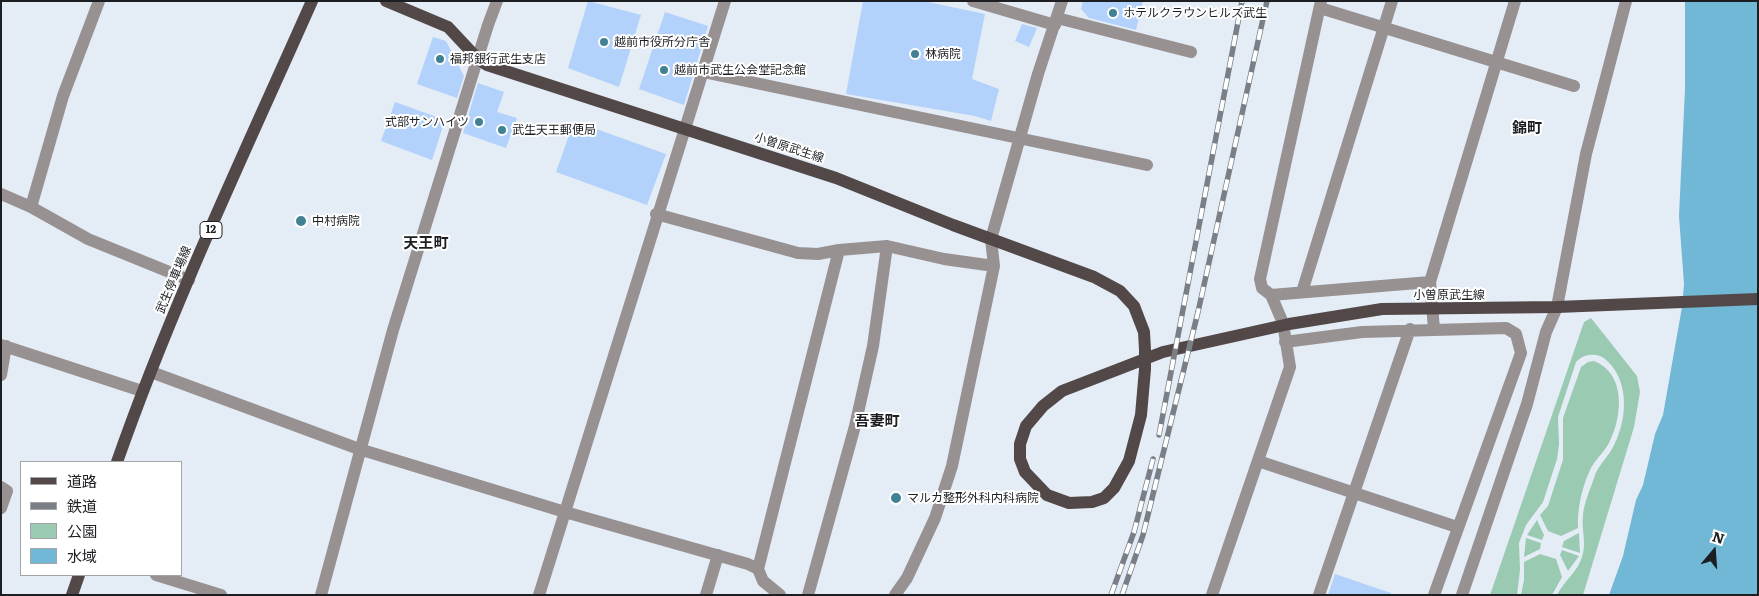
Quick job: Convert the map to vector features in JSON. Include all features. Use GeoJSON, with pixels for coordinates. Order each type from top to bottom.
{"type":"FeatureCollection","features":[{"type":"Feature","properties":{"kind":"main road","name":"武生停車場線"},"geometry":{"type":"LineString","coordinates":[[117,461],[150,372],[312,1]]}},
{"type":"Feature","properties":{"kind":"main road","name":"小曽原武生線"},"geometry":{"type":"LineString","coordinates":[[386,1],[448,28],[478,59],[487,65],[836,178],[990,239],[1094,277],[1120,291],[1134,306],[1142,324],[1145,368],[1144,396],[1134,444],[1125,471],[1114,488],[1104,498],[1080,503],[1057,499],[1038,488],[1030,480],[1022,466],[1020,452],[1022,436],[1034,415],[1062,391],[1163,352],[1289,324],[1382,310],[1562,307],[1758,299]]}},
{"type":"Feature","properties":{"kind":"main road"},"geometry":{"type":"LineString","coordinates":[[72,595],[78,576]]}},
{"type":"Feature","properties":{"kind":"street"},"geometry":{"type":"LineString","coordinates":[[31,207],[63,96],[99,1]]}},
{"type":"Feature","properties":{"kind":"street"},"geometry":{"type":"LineString","coordinates":[[321,595],[359,449],[393,330],[498,1]]}},
{"type":"Feature","properties":{"kind":"street"},"geometry":{"type":"LineString","coordinates":[[539,595],[656,214],[725,1]]}},
{"type":"Feature","properties":{"kind":"street"},"geometry":{"type":"LineString","coordinates":[[973,1],[1056,22],[1191,52]]}},
{"type":"Feature","properties":{"kind":"street"},"geometry":{"type":"LineString","coordinates":[[895,595],[907,578],[935,518],[952,466],[994,266],[990,239],[1019,137],[1062,1]]}},
{"type":"Feature","properties":{"kind":"street"},"geometry":{"type":"LineString","coordinates":[[1302,292],[1382,27],[1392,1]]}},
{"type":"Feature","properties":{"kind":"street"},"geometry":{"type":"LineString","coordinates":[[1434,329],[1430,282],[1515,1]]}},
{"type":"Feature","properties":{"kind":"street"},"geometry":{"type":"LineString","coordinates":[[1462,595],[1527,404],[1546,332],[1562,307],[1586,154],[1626,1]]}},
{"type":"Feature","properties":{"kind":"street"},"geometry":{"type":"LineString","coordinates":[[1212,595],[1290,367],[1283,323],[1271,295],[1262,288],[1260,279],[1320,4],[1382,27],[1574,86]]}},
{"type":"Feature","properties":{"kind":"street"},"geometry":{"type":"LineString","coordinates":[[703,72],[1147,165]]}},
{"type":"Feature","properties":{"kind":"street"},"geometry":{"type":"LineString","coordinates":[[1,194],[31,207],[88,239],[189,280]]}},
{"type":"Feature","properties":{"kind":"street"},"geometry":{"type":"LineString","coordinates":[[656,214],[798,253],[818,254],[839,250],[887,246],[944,259],[994,266]]}},
{"type":"Feature","properties":{"kind":"street"},"geometry":{"type":"LineString","coordinates":[[808,595],[828,527],[873,346],[887,246]]}},
{"type":"Feature","properties":{"kind":"street"},"geometry":{"type":"LineString","coordinates":[[780,595],[763,581],[758,569],[839,250]]}},
{"type":"Feature","properties":{"kind":"street"},"geometry":{"type":"LineString","coordinates":[[1271,295],[1430,282]]}},
{"type":"Feature","properties":{"kind":"street"},"geometry":{"type":"LineString","coordinates":[[1285,342],[1362,332],[1434,329],[1506,328],[1516,334],[1521,353],[1434,595]]}},
{"type":"Feature","properties":{"kind":"street"},"geometry":{"type":"LineString","coordinates":[[1319,595],[1410,330]]}},
{"type":"Feature","properties":{"kind":"street"},"geometry":{"type":"LineString","coordinates":[[1,375],[4,345],[142,391]]}},
{"type":"Feature","properties":{"kind":"street"},"geometry":{"type":"LineString","coordinates":[[150,372],[359,449],[565,512],[748,564],[758,569]]}},
{"type":"Feature","properties":{"kind":"street"},"geometry":{"type":"LineString","coordinates":[[1258,461],[1457,528]]}},
{"type":"Feature","properties":{"kind":"street"},"geometry":{"type":"LineString","coordinates":[[1,487],[8,490],[1,508]]}},
{"type":"Feature","properties":{"kind":"street"},"geometry":{"type":"LineString","coordinates":[[706,595],[718,556]]}},
{"type":"Feature","properties":{"kind":"street"},"geometry":{"type":"LineString","coordinates":[[159,576],[221,595]]}},
{"type":"Feature","properties":{"kind":"green space"},"geometry":{"type":"Polygon","coordinates":[[[1591,318],[1637,376],[1640,392],[1634,427],[1583,595],[1557,595],[1582,557],[1584,546],[1583,520],[1586,501],[1597,470],[1617,439],[1624,407],[1622,385],[1618,375],[1605,359],[1594,355],[1584,356],[1576,362],[1558,417],[1559,444],[1557,459],[1543,502],[1526,525],[1519,543],[1520,570],[1517,595],[1490,595],[1584,322],[1591,318]]]}},
{"type":"Feature","properties":{"kind":"green space"},"geometry":{"type":"Polygon","coordinates":[[[1594,361],[1605,367],[1617,386],[1619,409],[1617,421],[1609,443],[1593,465],[1585,482],[1579,505],[1578,528],[1561,536],[1548,531],[1540,515],[1548,506],[1563,460],[1563,418],[1581,367],[1588,362],[1594,361]]]}},
{"type":"Feature","properties":{"kind":"green space"},"geometry":{"type":"Polygon","coordinates":[[[1537,520],[1544,535],[1542,540],[1527,535],[1537,520]]]}},
{"type":"Feature","properties":{"kind":"green space"},"geometry":{"type":"Polygon","coordinates":[[[1579,533],[1580,553],[1562,547],[1564,541],[1579,533]]]}},
{"type":"Feature","properties":{"kind":"green space"},"geometry":{"type":"Polygon","coordinates":[[[1526,538],[1541,543],[1540,549],[1524,557],[1526,538]]]}},
{"type":"Feature","properties":{"kind":"green space"},"geometry":{"type":"Polygon","coordinates":[[[1562,550],[1579,556],[1568,571],[1560,555],[1562,550]]]}},
{"type":"Feature","properties":{"kind":"green space"},"geometry":{"type":"Polygon","coordinates":[[[1540,554],[1556,559],[1562,577],[1552,595],[1521,595],[1524,580],[1524,562],[1540,554]]]}},
{"type":"Feature","properties":{"kind":"water"},"geometry":{"type":"Polygon","coordinates":[[[1685,1],[1758,1],[1758,595],[1609,595],[1623,556],[1636,500],[1643,485],[1655,434],[1663,415],[1682,307],[1684,284],[1679,216],[1685,89],[1685,1]]]}},
{"type":"Feature","properties":{"kind":"building","name":"越前市役所分庁舎"},"geometry":{"type":"Polygon","coordinates":[[[588,1],[641,15],[619,87],[568,68],[588,1]]]}},
{"type":"Feature","properties":{"kind":"building","name":"林病院"},"geometry":{"type":"Polygon","coordinates":[[[863,1],[923,1],[985,14],[972,79],[999,89],[991,121],[975,116],[846,94],[863,1]]]}},
{"type":"Feature","properties":{"kind":"building","name":"ホテルクラウンヒルズ武生"},"geometry":{"type":"Polygon","coordinates":[[[1083,1],[1143,1],[1136,30],[1089,18],[1081,9],[1083,1]]]}},
{"type":"Feature","properties":{"kind":"building","name":"越前市武生公会堂記念館"},"geometry":{"type":"Polygon","coordinates":[[[665,12],[708,26],[684,105],[639,89],[665,12]]]}},
{"type":"Feature","properties":{"kind":"building"},"geometry":{"type":"Polygon","coordinates":[[[1022,24],[1037,28],[1029,47],[1015,41],[1022,24]]]}},
{"type":"Feature","properties":{"kind":"building","name":"福邦銀行武生支店"},"geometry":{"type":"Polygon","coordinates":[[[433,37],[446,41],[464,76],[457,98],[417,84],[433,37]]]}},
{"type":"Feature","properties":{"kind":"building","name":"式部サンハイツ"},"geometry":{"type":"Polygon","coordinates":[[[478,83],[504,92],[497,112],[517,118],[506,148],[463,133],[478,83]]]}},
{"type":"Feature","properties":{"kind":"building"},"geometry":{"type":"Polygon","coordinates":[[[395,102],[445,120],[432,160],[381,141],[395,102]]]}},
{"type":"Feature","properties":{"kind":"building"},"geometry":{"type":"Polygon","coordinates":[[[574,121],[666,154],[647,205],[556,172],[574,121]]]}},
{"type":"Feature","properties":{"kind":"building"},"geometry":{"type":"Polygon","coordinates":[[[1335,574],[1391,593],[1391,595],[1328,595],[1335,574]]]}},
{"type":"Feature","properties":{"kind":"railway"},"geometry":{"type":"LineString","coordinates":[[1159,435],[1242,1]]}},
{"type":"Feature","properties":{"kind":"railway"},"geometry":{"type":"LineString","coordinates":[[1122,595],[1143,535],[1198,312],[1267,1]]}},
{"type":"Feature","properties":{"kind":"railway"},"geometry":{"type":"LineString","coordinates":[[1111,595],[1134,532],[1153,459]]}},
{"type":"Feature","properties":{"kind":"place","name":"ホテルクラウンヒルズ武生"},"geometry":{"type":"Point","coordinates":[1113,13]}},
{"type":"Feature","properties":{"kind":"place","name":"越前市役所分庁舎"},"geometry":{"type":"Point","coordinates":[604,42]}},
{"type":"Feature","properties":{"kind":"place","name":"林病院"},"geometry":{"type":"Point","coordinates":[915,54]}},
{"type":"Feature","properties":{"kind":"place","name":"福邦銀行武生支店"},"geometry":{"type":"Point","coordinates":[440,59]}},
{"type":"Feature","properties":{"kind":"place","name":"越前市武生公会堂記念館"},"geometry":{"type":"Point","coordinates":[664,70]}},
{"type":"Feature","properties":{"kind":"place","name":"式部サンハイツ"},"geometry":{"type":"Point","coordinates":[479,122]}},
{"type":"Feature","properties":{"kind":"place","name":"武生天王郵便局"},"geometry":{"type":"Point","coordinates":[502,130]}},
{"type":"Feature","properties":{"kind":"place","name":"中村病院"},"geometry":{"type":"Point","coordinates":[301,221]}},
{"type":"Feature","properties":{"kind":"place","name":"マルカ整形外科内科病院"},"geometry":{"type":"Point","coordinates":[896,498]}},
{"type":"Feature","properties":{"kind":"district","name":"錦町"},"geometry":{"type":"Point","coordinates":[1527,129]}},
{"type":"Feature","properties":{"kind":"district","name":"天王町"},"geometry":{"type":"Point","coordinates":[426,244]}},
{"type":"Feature","properties":{"kind":"district","name":"吾妻町"},"geometry":{"type":"Point","coordinates":[877,422]}}]}
